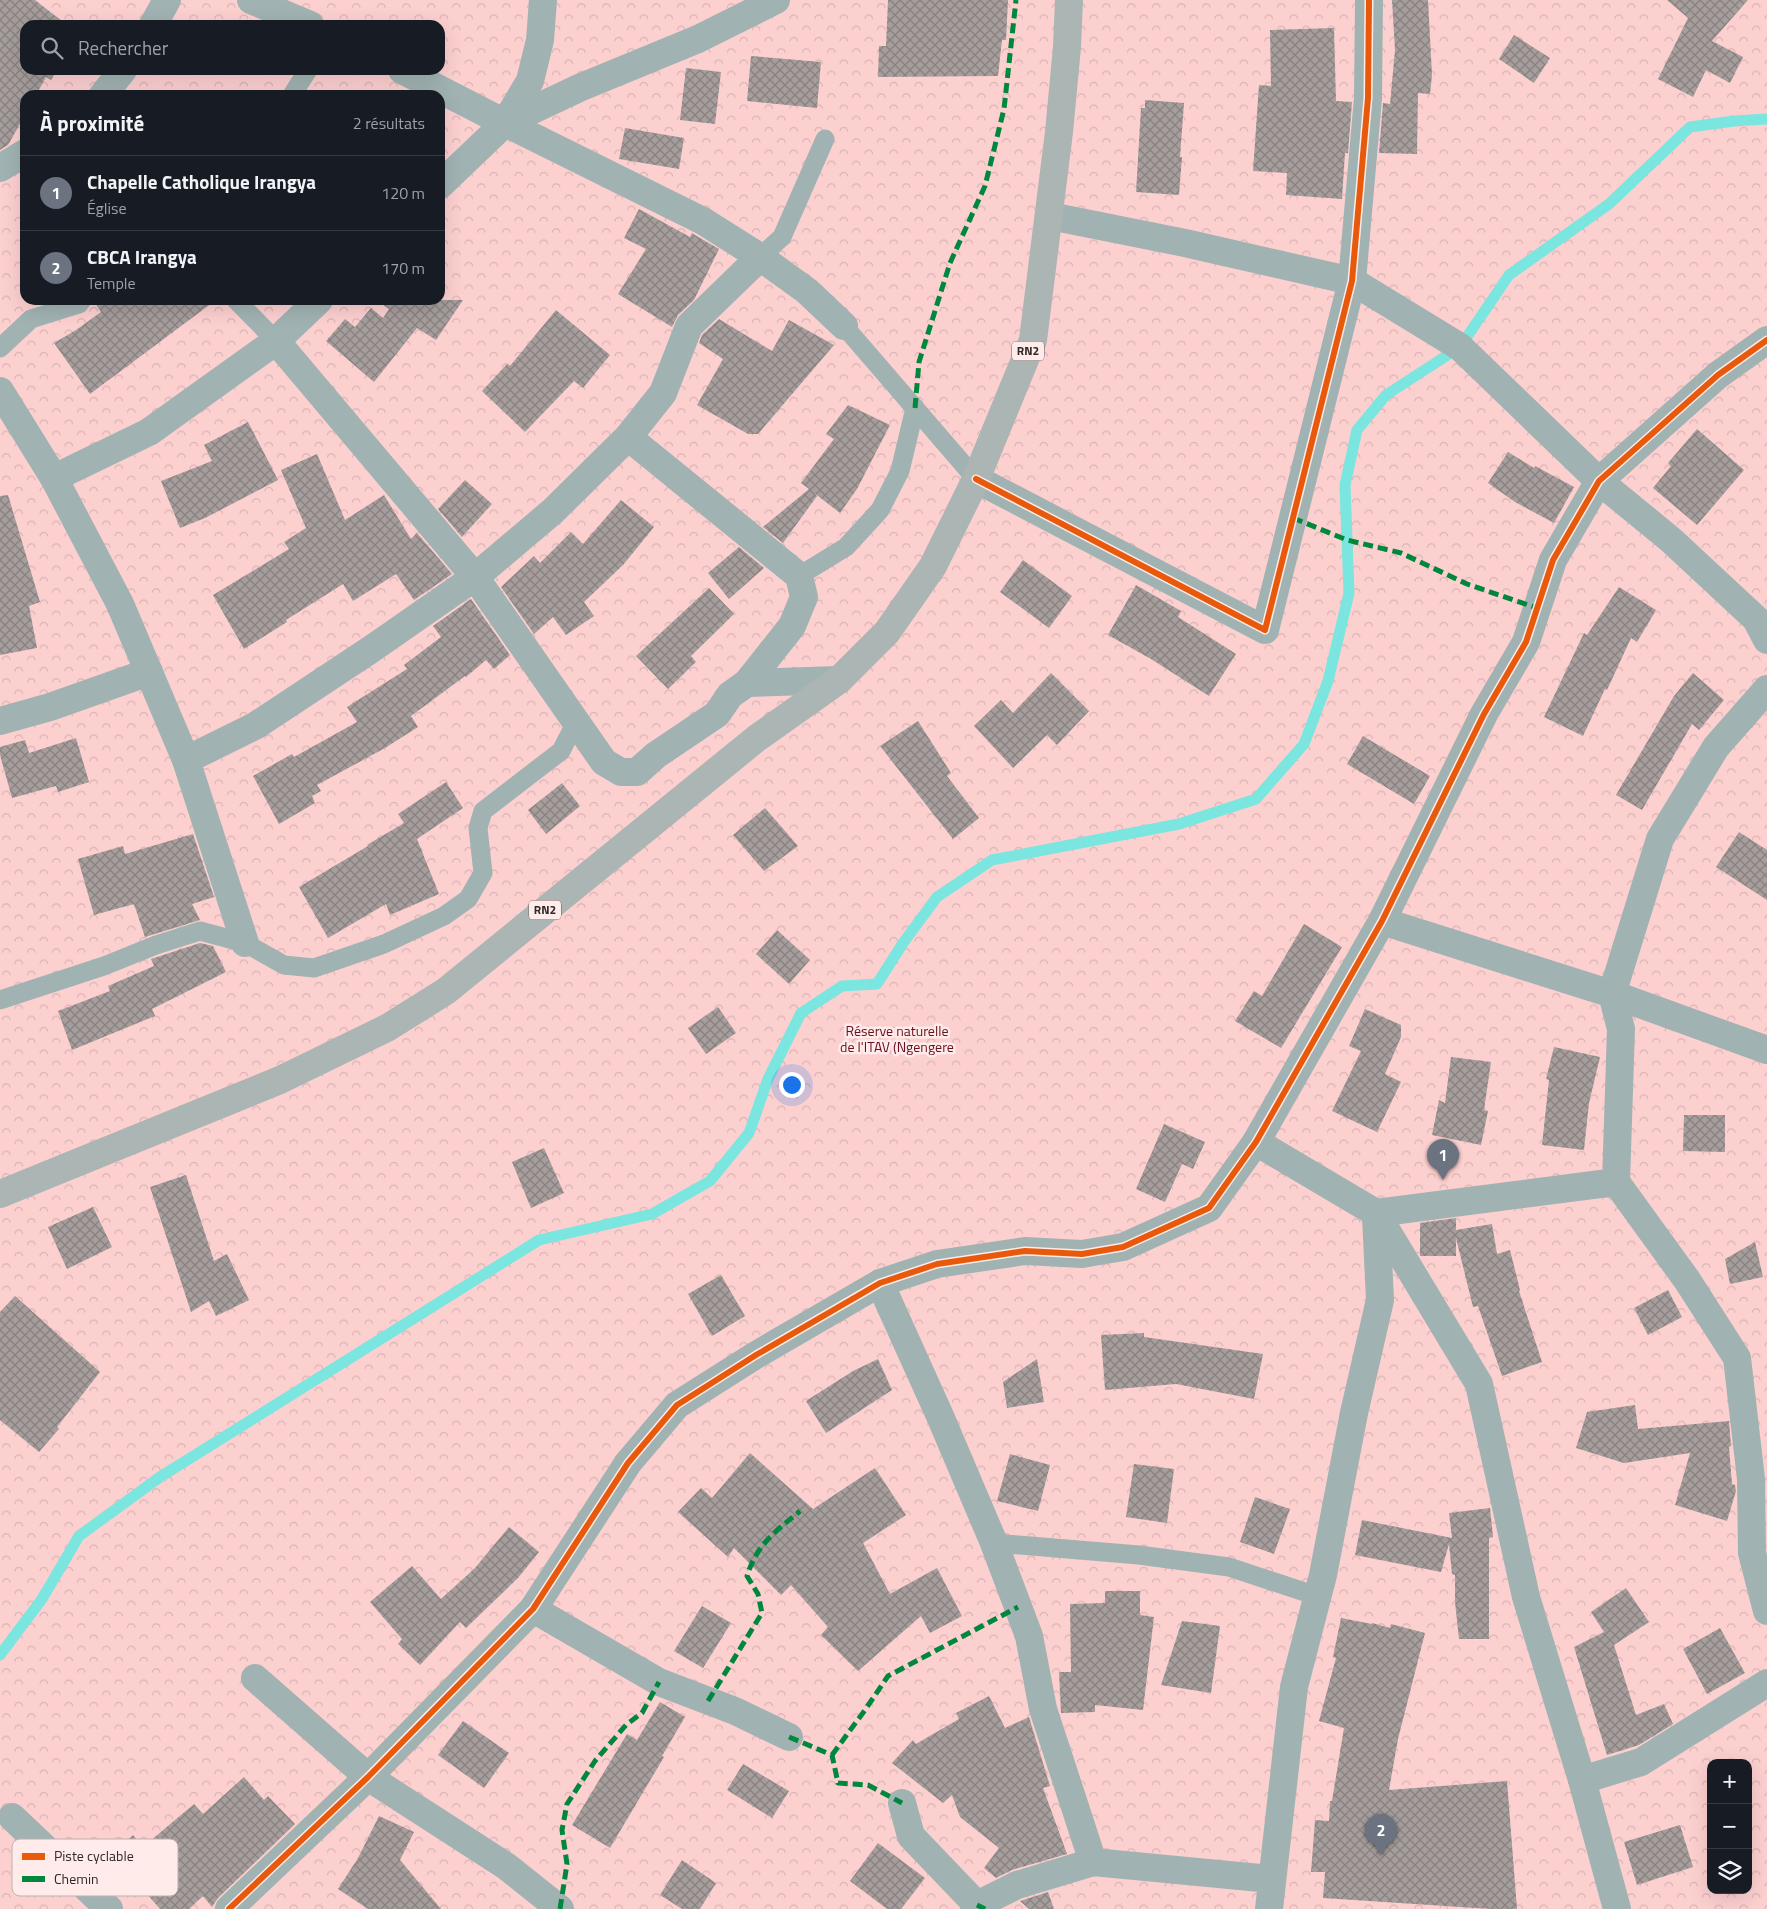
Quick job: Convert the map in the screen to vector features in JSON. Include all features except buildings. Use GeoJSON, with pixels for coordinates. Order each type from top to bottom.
{"type":"FeatureCollection","features":[{"type":"Feature","properties":{"kind":"highway","name":"RN2"},"geometry":{"type":"LineString","coordinates":[[0,1194],[280,1080],[388,1028],[446,991],[756,738],[839,680],[887,632],[933,566],[976,479],[1032,340],[1050,216],[1066,56],[1069,0]]}},
{"type":"Feature","properties":{"kind":"street"},"geometry":{"type":"LineString","coordinates":[[156,20],[167,0]]}},
{"type":"Feature","properties":{"kind":"street"},"geometry":{"type":"LineString","coordinates":[[251,0],[298,20]]}},
{"type":"Feature","properties":{"kind":"street"},"geometry":{"type":"LineString","coordinates":[[445,180],[504,123],[530,81],[540,40],[543,0]]}},
{"type":"Feature","properties":{"kind":"street"},"geometry":{"type":"LineString","coordinates":[[504,123],[579,88],[698,39],[776,0]]}},
{"type":"Feature","properties":{"kind":"street"},"geometry":{"type":"LineString","coordinates":[[976,479],[1265,630],[1352,281],[1368,98],[1369,0]]}},
{"type":"Feature","properties":{"kind":"street"},"geometry":{"type":"LineString","coordinates":[[107,90],[119,75]]}},
{"type":"Feature","properties":{"kind":"street"},"geometry":{"type":"LineString","coordinates":[[412,75],[440,90]]}},
{"type":"Feature","properties":{"kind":"street"},"geometry":{"type":"LineString","coordinates":[[445,92],[703,221],[760,257],[807,291],[844,326]]}},
{"type":"Feature","properties":{"kind":"street"},"geometry":{"type":"LineString","coordinates":[[0,168],[20,156]]}},
{"type":"Feature","properties":{"kind":"street"},"geometry":{"type":"LineString","coordinates":[[1050,216],[1185,243],[1352,281],[1460,347],[1599,481],[1671,540],[1763,623]]}},
{"type":"Feature","properties":{"kind":"street"},"geometry":{"type":"LineString","coordinates":[[186,760],[255,726],[370,650],[475,577],[553,511],[628,437],[662,394],[689,326],[760,257]]}},
{"type":"Feature","properties":{"kind":"street"},"geometry":{"type":"LineString","coordinates":[[54,478],[149,432],[276,341],[314,305]]}},
{"type":"Feature","properties":{"kind":"street"},"geometry":{"type":"LineString","coordinates":[[229,1909],[368,1777],[533,1609],[628,1463],[677,1405],[756,1355],[880,1283],[937,1264],[1024,1251],[1082,1254],[1123,1247],[1210,1208],[1256,1142],[1382,921],[1484,714],[1526,642],[1553,560],[1599,481],[1718,375],[1767,340]]}},
{"type":"Feature","properties":{"kind":"street"},"geometry":{"type":"LineString","coordinates":[[276,341],[475,577],[604,762],[621,772],[637,772],[656,755],[717,714],[730,694],[747,683],[792,626],[804,597],[799,576],[628,437]]}},
{"type":"Feature","properties":{"kind":"street"},"geometry":{"type":"LineString","coordinates":[[0,391],[12,429],[54,478],[120,604],[186,760],[246,943]]}},
{"type":"Feature","properties":{"kind":"street"},"geometry":{"type":"LineString","coordinates":[[0,721],[50,707],[149,672]]}},
{"type":"Feature","properties":{"kind":"street"},"geometry":{"type":"LineString","coordinates":[[747,683],[839,680]]}},
{"type":"Feature","properties":{"kind":"street"},"geometry":{"type":"LineString","coordinates":[[1767,689],[1716,747],[1660,839],[1612,994],[1621,1029],[1616,1182],[1687,1280],[1737,1358],[1751,1479],[1752,1553],[1767,1611]]}},
{"type":"Feature","properties":{"kind":"street"},"geometry":{"type":"LineString","coordinates":[[1382,921],[1612,994],[1767,1050]]}},
{"type":"Feature","properties":{"kind":"street"},"geometry":{"type":"LineString","coordinates":[[1256,1142],[1376,1213],[1479,1384],[1526,1597],[1582,1780],[1617,1909]]}},
{"type":"Feature","properties":{"kind":"street"},"geometry":{"type":"LineString","coordinates":[[1376,1213],[1616,1182]]}},
{"type":"Feature","properties":{"kind":"street"},"geometry":{"type":"LineString","coordinates":[[1268,1909],[1294,1687],[1317,1596],[1354,1414],[1380,1300],[1376,1213]]}},
{"type":"Feature","properties":{"kind":"street"},"geometry":{"type":"LineString","coordinates":[[880,1283],[940,1416],[994,1543],[1029,1636],[1043,1710],[1093,1862]]}},
{"type":"Feature","properties":{"kind":"street"},"geometry":{"type":"LineString","coordinates":[[533,1609],[658,1682],[735,1711],[789,1737]]}},
{"type":"Feature","properties":{"kind":"street"},"geometry":{"type":"LineString","coordinates":[[255,1678],[368,1777],[506,1866],[560,1909]]}},
{"type":"Feature","properties":{"kind":"street"},"geometry":{"type":"LineString","coordinates":[[1582,1780],[1641,1762],[1767,1683]]}},
{"type":"Feature","properties":{"kind":"street"},"geometry":{"type":"LineString","coordinates":[[902,1803],[912,1836],[976,1907],[1017,1885],[1093,1862],[1271,1879]]}},
{"type":"Feature","properties":{"kind":"street"},"geometry":{"type":"LineString","coordinates":[[12,1817],[35,1839]]}},
{"type":"Feature","properties":{"kind":"street"},"geometry":{"type":"LineString","coordinates":[[95,1896],[109,1909]]}},
{"type":"Feature","properties":{"kind":"lane"},"geometry":{"type":"LineString","coordinates":[[295,90],[305,75]]}},
{"type":"Feature","properties":{"kind":"lane"},"geometry":{"type":"LineString","coordinates":[[760,257],[782,237],[825,139]]}},
{"type":"Feature","properties":{"kind":"lane"},"geometry":{"type":"LineString","coordinates":[[0,348],[32,320],[76,305]]}},
{"type":"Feature","properties":{"kind":"lane"},"geometry":{"type":"LineString","coordinates":[[241,305],[276,341]]}},
{"type":"Feature","properties":{"kind":"lane"},"geometry":{"type":"LineString","coordinates":[[844,326],[976,479]]}},
{"type":"Feature","properties":{"kind":"lane"},"geometry":{"type":"LineString","coordinates":[[799,576],[846,547],[880,510],[900,471],[915,408]]}},
{"type":"Feature","properties":{"kind":"lane"},"geometry":{"type":"LineString","coordinates":[[0,1000],[104,966],[156,945],[200,931],[246,943],[284,966],[314,968],[384,944],[444,916],[468,899],[483,872],[478,828],[482,811],[561,751],[576,722]]}},
{"type":"Feature","properties":{"kind":"lane"},"geometry":{"type":"LineString","coordinates":[[994,1543],[1139,1555],[1229,1567],[1317,1596]]}},
{"type":"Feature","properties":{"kind":"green space","name":"Réserve naturelle de l'ITAV (Ngengere"},"geometry":{"type":"Polygon","coordinates":[[[0,0],[1767,0],[1767,1909],[0,1909],[0,0]]]}},
{"type":"Feature","properties":{"kind":"waterway"},"geometry":{"type":"LineString","coordinates":[[0,1655],[42,1599],[79,1536],[160,1477],[539,1240],[652,1214],[710,1181],[749,1133],[768,1079],[801,1013],[842,986],[877,984],[903,943],[937,897],[992,860],[1179,824],[1256,799],[1304,744],[1328,681],[1349,593],[1345,485],[1357,430],[1386,395],[1460,347],[1509,275],[1609,204],[1690,127],[1767,119]]}},
{"type":"Feature","properties":{"kind":"marked path"},"geometry":{"type":"LineString","coordinates":[[915,408],[919,362],[950,263],[985,186],[1004,109],[1016,0]]}},
{"type":"Feature","properties":{"kind":"marked path"},"geometry":{"type":"LineString","coordinates":[[1293,518],[1347,540],[1401,553],[1467,584],[1537,608]]}},
{"type":"Feature","properties":{"kind":"marked path"},"geometry":{"type":"LineString","coordinates":[[708,1701],[762,1613],[758,1594],[747,1576],[751,1565],[768,1539],[800,1511]]}},
{"type":"Feature","properties":{"kind":"marked path"},"geometry":{"type":"LineString","coordinates":[[832,1755],[888,1676],[1018,1607]]}},
{"type":"Feature","properties":{"kind":"marked path"},"geometry":{"type":"LineString","coordinates":[[560,1909],[567,1864],[562,1830],[567,1804],[595,1761],[626,1725],[642,1713],[659,1682]]}},
{"type":"Feature","properties":{"kind":"marked path"},"geometry":{"type":"LineString","coordinates":[[789,1737],[832,1755],[838,1783],[868,1785],[902,1803]]}},
{"type":"Feature","properties":{"kind":"marked path"},"geometry":{"type":"LineString","coordinates":[[977,1905],[985,1909]]}},
{"type":"Feature","properties":{"kind":"cycle path"},"geometry":{"type":"LineString","coordinates":[[976,479],[1265,630],[1352,281],[1368,98],[1369,0]]}},
{"type":"Feature","properties":{"kind":"cycle path"},"geometry":{"type":"LineString","coordinates":[[229,1909],[368,1777],[533,1609],[628,1463],[677,1405],[756,1355],[880,1283],[937,1264],[1025,1251],[1082,1254],[1123,1247],[1209,1208],[1256,1142],[1382,921],[1484,714],[1526,642],[1553,560],[1599,481],[1718,375],[1767,340]]}},
{"type":"Feature","properties":{"kind":"place","name":"Chapelle Catholique Irangya"},"geometry":{"type":"Point","coordinates":[1443,1180]}},
{"type":"Feature","properties":{"kind":"place","name":"CBCA Irangya"},"geometry":{"type":"Point","coordinates":[1381,1855]}}]}
